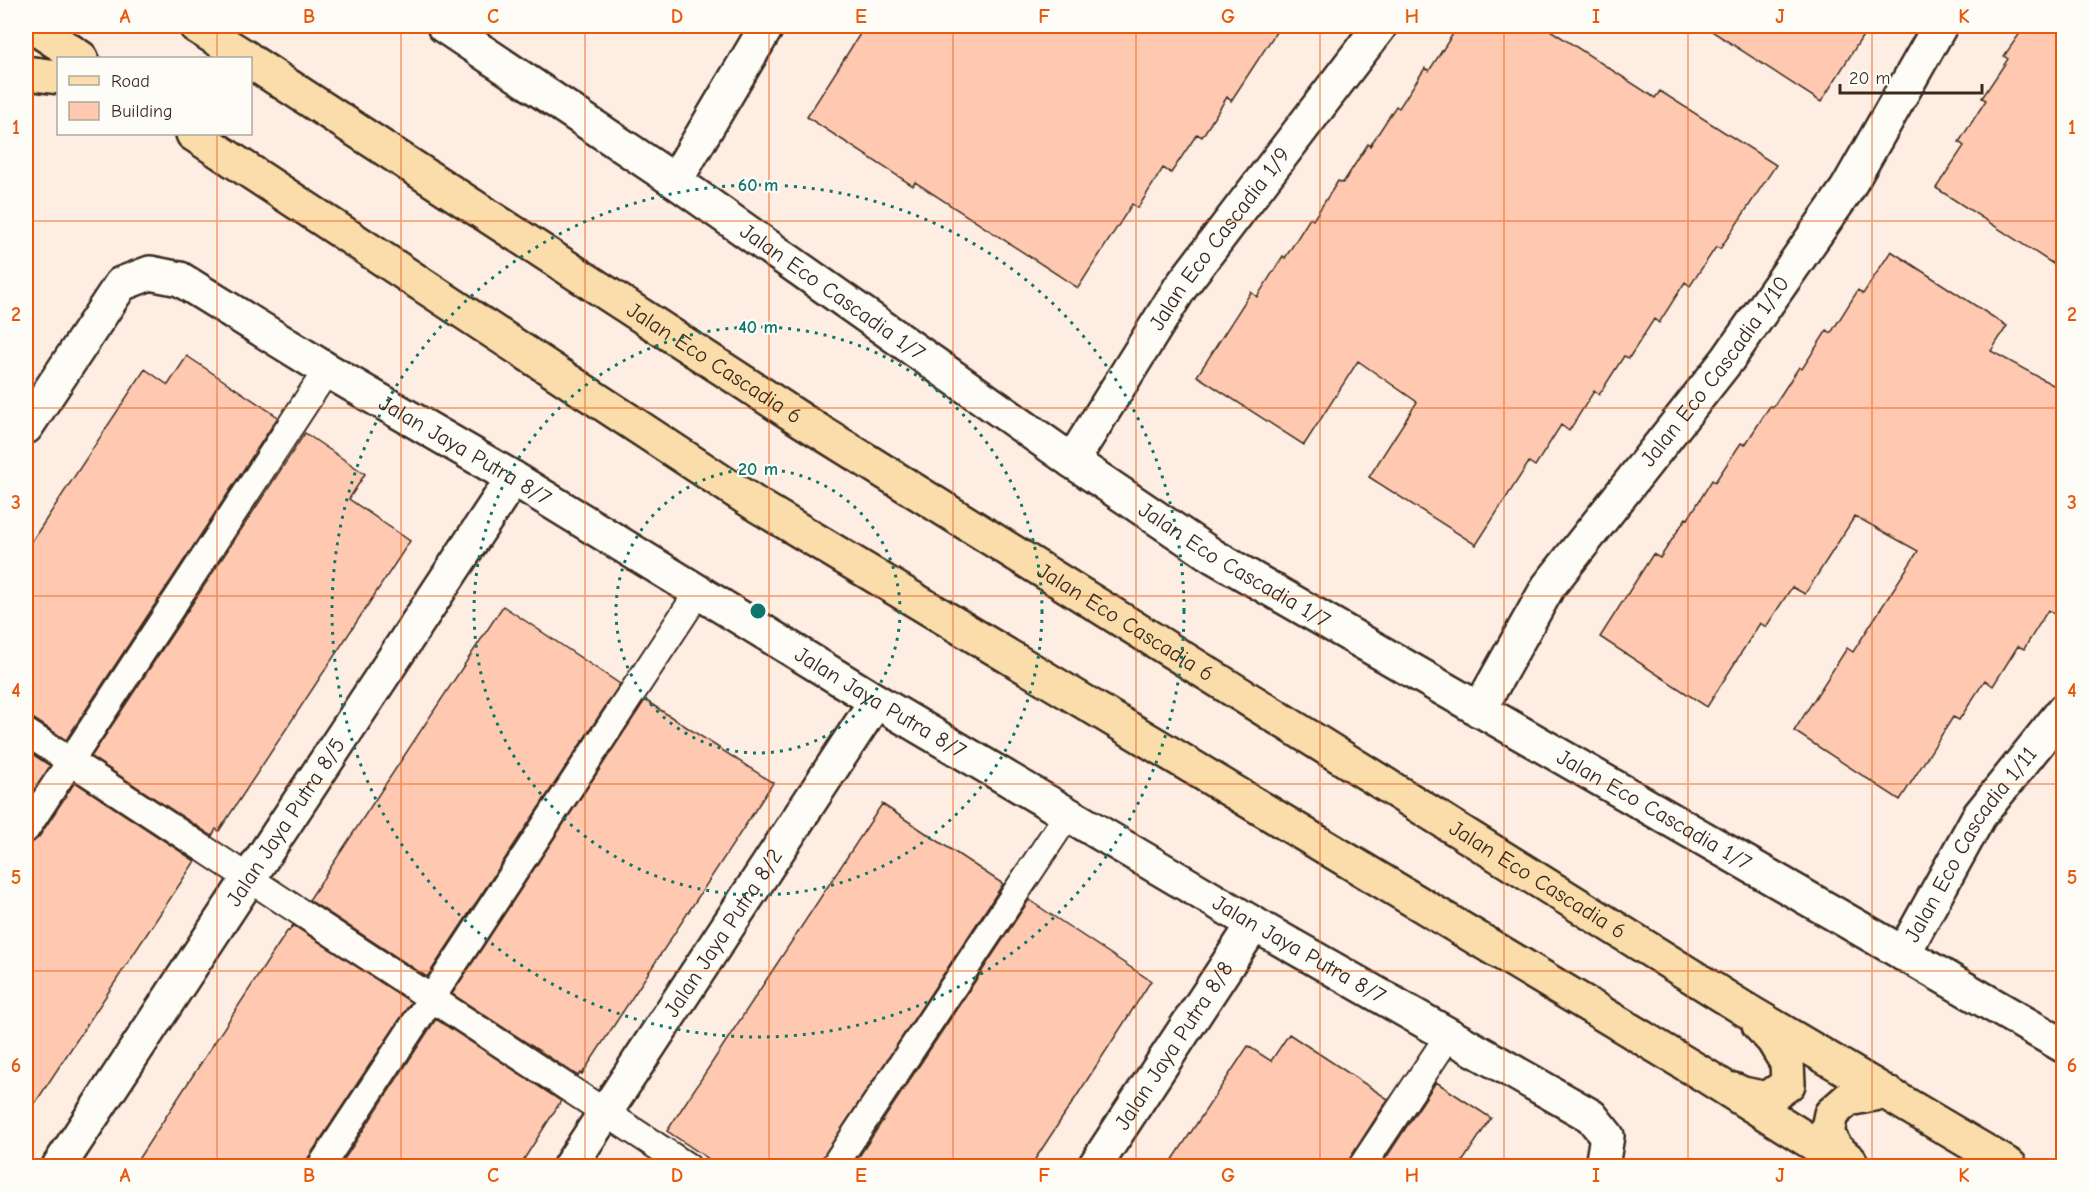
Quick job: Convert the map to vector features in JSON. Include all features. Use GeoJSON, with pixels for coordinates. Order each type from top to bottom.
{"type":"FeatureCollection","features":[{"type":"Feature","properties":{"kind":"main road"},"geometry":{"type":"LineString","coordinates":[[32,26],[79,57]]}},
{"type":"Feature","properties":{"kind":"main road"},"geometry":{"type":"LineString","coordinates":[[196,26],[245,57]]}},
{"type":"Feature","properties":{"kind":"main road","name":"Jalan Eco Cascadia 6"},"geometry":{"type":"LineString","coordinates":[[252,62],[813,427],[1746,1010],[2010,1167]]}},
{"type":"Feature","properties":{"kind":"main road"},"geometry":{"type":"LineString","coordinates":[[26,73],[57,77]]}},
{"type":"Feature","properties":{"kind":"main road"},"geometry":{"type":"LineString","coordinates":[[195,135],[757,505],[1706,1076],[1849,1167]]}},
{"type":"Feature","properties":{"kind":"main road"},"geometry":{"type":"LineString","coordinates":[[1706,1076],[1743,1094],[1767,1099],[1788,1084],[1787,1063],[1773,1041],[1746,1010]]}},
{"type":"Feature","properties":{"kind":"main road"},"geometry":{"type":"LineString","coordinates":[[1856,1167],[1836,1149],[1827,1133],[1831,1114],[1848,1099],[1884,1092]]}},
{"type":"Feature","properties":{"kind":"street","name":"Jalan Eco Cascadia 1/7"},"geometry":{"type":"LineString","coordinates":[[444,26],[675,181],[1072,461],[1212,556],[2064,1046]]}},
{"type":"Feature","properties":{"kind":"street"},"geometry":{"type":"LineString","coordinates":[[675,181],[767,26]]}},
{"type":"Feature","properties":{"kind":"street","name":"Jalan Eco Cascadia 1/9"},"geometry":{"type":"LineString","coordinates":[[1072,461],[1180,288],[1380,26]]}},
{"type":"Feature","properties":{"kind":"street","name":"Jalan Eco Cascadia 1/10"},"geometry":{"type":"LineString","coordinates":[[1479,710],[1548,587],[1728,359],[1847,189],[1940,26]]}},
{"type":"Feature","properties":{"kind":"street","name":"Jalan Jaya Putra 8/7"},"geometry":{"type":"LineString","coordinates":[[26,427],[121,284],[150,273],[180,279],[327,370],[513,478],[876,701],[1254,924],[1591,1116],[1605,1151]]}},
{"type":"Feature","properties":{"kind":"street","name":"Jalan Jaya Putra 8/5"},"geometry":{"type":"LineString","coordinates":[[59,1167],[513,478]]}},
{"type":"Feature","properties":{"kind":"street","name":"Jalan Jaya Putra 8/2"},"geometry":{"type":"LineString","coordinates":[[570,1167],[876,701]]}},
{"type":"Feature","properties":{"kind":"street","name":"Jalan Eco Cascadia 1/11"},"geometry":{"type":"LineString","coordinates":[[1903,954],[1979,816],[2064,710]]}},
{"type":"Feature","properties":{"kind":"street","name":"Jalan Jaya Putra 8/8"},"geometry":{"type":"LineString","coordinates":[[1095,1167],[1254,924]]}},
{"type":"Feature","properties":{"kind":"lane"},"geometry":{"type":"LineString","coordinates":[[26,829],[327,370]]}},
{"type":"Feature","properties":{"kind":"lane"},"geometry":{"type":"LineString","coordinates":[[321,1167],[699,591]]}},
{"type":"Feature","properties":{"kind":"lane"},"geometry":{"type":"LineString","coordinates":[[26,732],[687,1167]]}},
{"type":"Feature","properties":{"kind":"lane"},"geometry":{"type":"LineString","coordinates":[[834,1167],[1068,814]]}},
{"type":"Feature","properties":{"kind":"lane"},"geometry":{"type":"LineString","coordinates":[[1362,1167],[1449,1035]]}},
{"type":"Feature","properties":{"kind":"building"},"geometry":{"type":"Polygon","coordinates":[[[865,26],[1280,26],[1231,101],[1227,97],[1202,137],[1197,134],[1171,173],[1163,168],[1138,208],[1132,204],[1078,288],[915,182],[913,186],[807,117],[865,26]]]}},
{"type":"Feature","properties":{"kind":"building"},"geometry":{"type":"Polygon","coordinates":[[[1458,26],[1544,26],[1655,98],[1660,91],[1776,165],[1720,249],[1716,247],[1690,286],[1685,282],[1659,323],[1654,319],[1629,358],[1624,356],[1599,395],[1594,391],[1569,431],[1561,425],[1535,466],[1529,462],[1476,545],[1369,477],[1417,402],[1358,361],[1304,445],[1197,376],[1251,292],[1257,297],[1310,218],[1313,220],[1338,181],[1343,183],[1368,144],[1370,146],[1396,106],[1399,108],[1425,68],[1429,71],[1458,26]]]}},
{"type":"Feature","properties":{"kind":"building"},"geometry":{"type":"Polygon","coordinates":[[[1704,26],[1869,26],[1821,102],[1704,26]]]}},
{"type":"Feature","properties":{"kind":"building"},"geometry":{"type":"Polygon","coordinates":[[[2025,26],[2064,26],[2064,271],[1936,188],[1964,146],[1959,142],[1986,100],[1982,98],[2008,59],[2004,56],[2025,26]]]}},
{"type":"Feature","properties":{"kind":"building"},"geometry":{"type":"Polygon","coordinates":[[[1891,251],[2007,326],[1991,351],[2064,391],[2064,621],[2048,610],[2024,649],[2018,646],[1993,686],[1985,680],[1959,720],[1953,717],[1900,800],[1794,731],[1847,648],[1853,652],[1918,551],[1855,516],[1805,594],[1792,587],[1766,627],[1760,623],[1707,707],[1600,637],[1653,554],[1660,558],[1712,480],[1715,482],[1741,443],[1745,445],[1799,367],[1802,369],[1827,330],[1831,333],[1858,290],[1863,294],[1891,251]]]}},
{"type":"Feature","properties":{"kind":"building"},"geometry":{"type":"Polygon","coordinates":[[[187,356],[278,417],[66,740],[34,719],[26,717],[26,550],[145,369],[168,385],[187,356]]]}},
{"type":"Feature","properties":{"kind":"building"},"geometry":{"type":"Polygon","coordinates":[[[305,433],[365,474],[349,499],[410,541],[219,831],[216,829],[212,836],[91,757],[305,433]]]}},
{"type":"Feature","properties":{"kind":"building"},"geometry":{"type":"Polygon","coordinates":[[[503,606],[620,684],[427,977],[309,900],[503,606]]]}},
{"type":"Feature","properties":{"kind":"building"},"geometry":{"type":"Polygon","coordinates":[[[645,700],[773,783],[582,1074],[578,1076],[452,994],[645,700]]]}},
{"type":"Feature","properties":{"kind":"building"},"geometry":{"type":"Polygon","coordinates":[[[26,750],[50,766],[26,802],[26,750]]]}},
{"type":"Feature","properties":{"kind":"building"},"geometry":{"type":"Polygon","coordinates":[[[75,782],[195,861],[26,1117],[26,844],[39,837],[75,782]]]}},
{"type":"Feature","properties":{"kind":"building"},"geometry":{"type":"Polygon","coordinates":[[[882,804],[1003,884],[822,1158],[819,1167],[721,1167],[667,1131],[882,804]]]}},
{"type":"Feature","properties":{"kind":"building"},"geometry":{"type":"Polygon","coordinates":[[[1029,900],[1151,981],[1030,1167],[852,1167],[1029,900]]]}},
{"type":"Feature","properties":{"kind":"building"},"geometry":{"type":"Polygon","coordinates":[[[293,925],[411,1002],[308,1158],[306,1167],[133,1167],[288,930],[293,925]]]}},
{"type":"Feature","properties":{"kind":"building"},"geometry":{"type":"Polygon","coordinates":[[[436,1019],[561,1101],[519,1167],[339,1167],[436,1019]]]}},
{"type":"Feature","properties":{"kind":"building"},"geometry":{"type":"Polygon","coordinates":[[[1289,1034],[1388,1099],[1350,1158],[1347,1167],[1168,1167],[1248,1046],[1271,1061],[1289,1034]]]}},
{"type":"Feature","properties":{"kind":"building"},"geometry":{"type":"Polygon","coordinates":[[[1436,1082],[1491,1118],[1459,1167],[1380,1167],[1436,1082]]]}}]}
